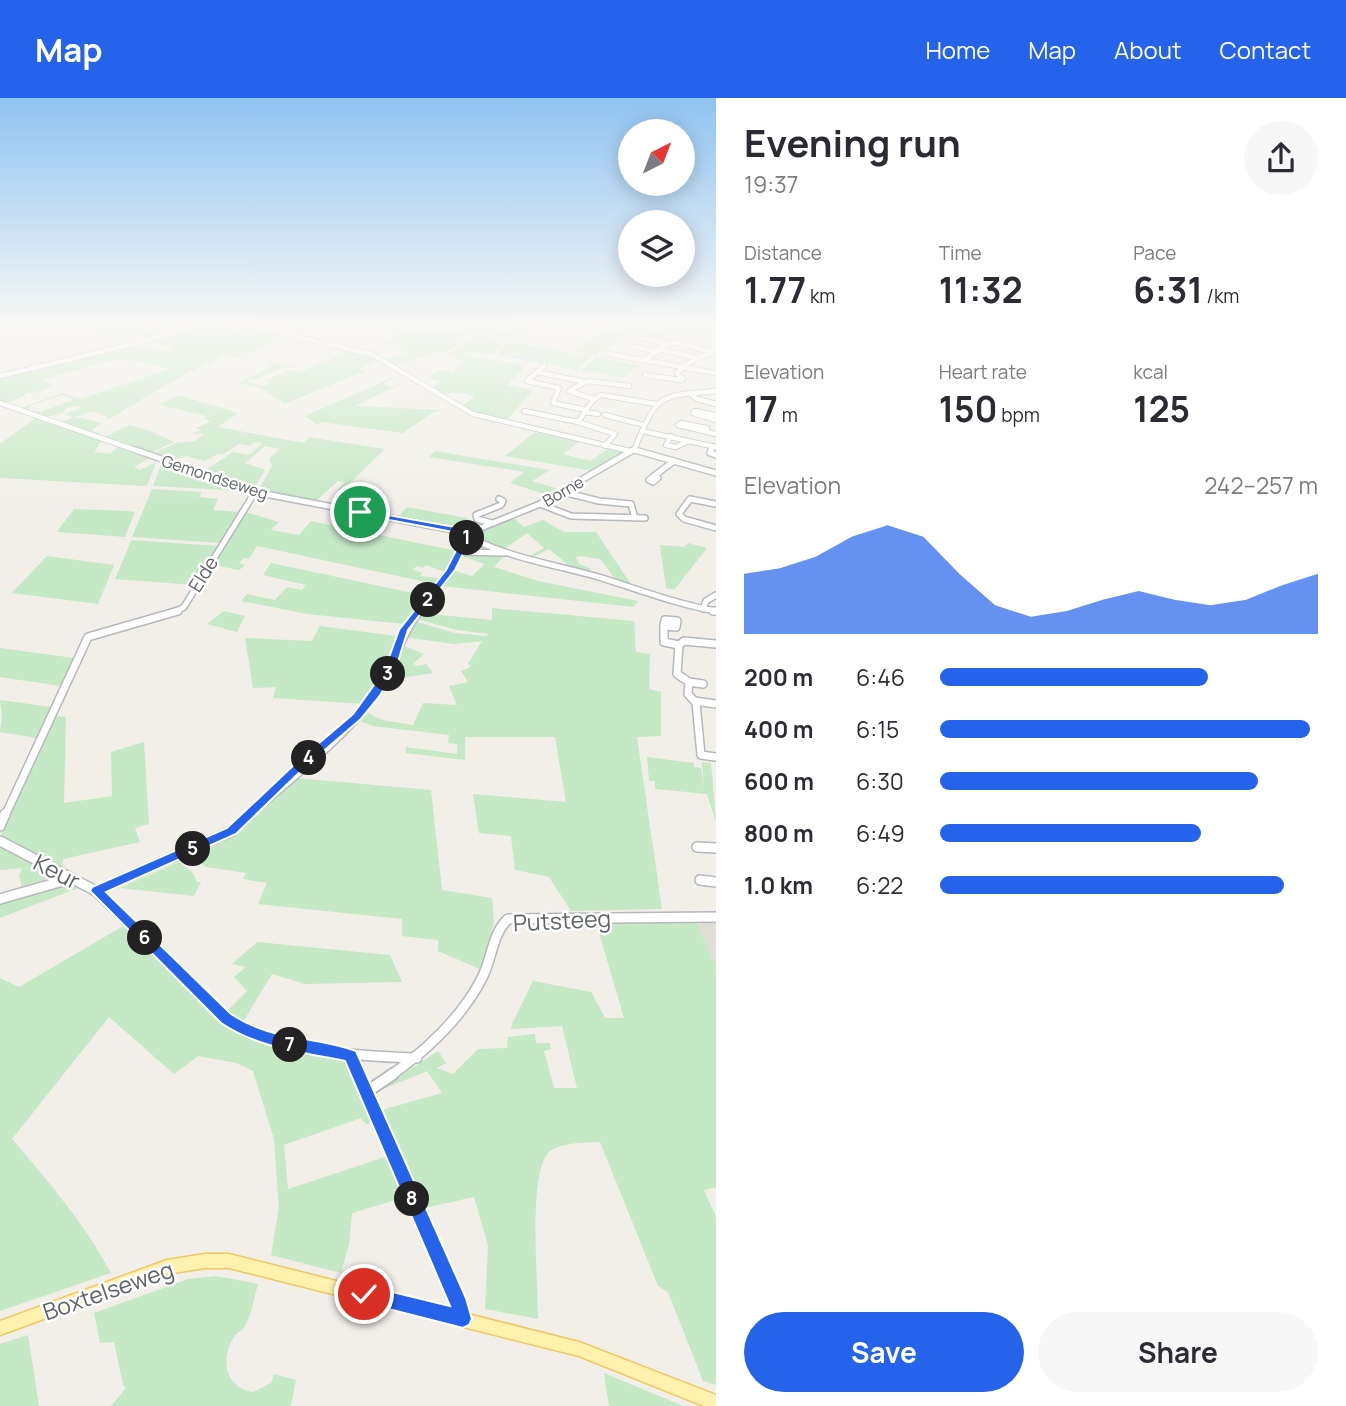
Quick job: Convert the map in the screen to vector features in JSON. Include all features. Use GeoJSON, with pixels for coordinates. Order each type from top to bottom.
{"type":"FeatureCollection","features":[{"type":"Feature","properties":{"kind":"main road","name":"Boxtelseweg"},"geometry":{"type":"LineString","coordinates":[[0,1328],[167,1267],[205,1261],[229,1261],[579,1349],[716,1403]]}},
{"type":"Feature","properties":{"kind":"street"},"geometry":{"type":"LineString","coordinates":[[427,387],[473,414],[632,450],[716,473]]}},
{"type":"Feature","properties":{"kind":"street"},"geometry":{"type":"LineString","coordinates":[[555,387],[559,388],[559,391],[594,399]]}},
{"type":"Feature","properties":{"kind":"street"},"geometry":{"type":"LineString","coordinates":[[570,392],[577,387]]}},
{"type":"Feature","properties":{"kind":"street"},"geometry":{"type":"LineString","coordinates":[[621,397],[628,387]]}},
{"type":"Feature","properties":{"kind":"street"},"geometry":{"type":"LineString","coordinates":[[559,391],[553,401],[555,404],[598,414]]}},
{"type":"Feature","properties":{"kind":"street"},"geometry":{"type":"LineString","coordinates":[[632,450],[656,404],[669,396],[714,391]]}},
{"type":"Feature","properties":{"kind":"street"},"geometry":{"type":"LineString","coordinates":[[689,393],[697,399],[716,404]]}},
{"type":"Feature","properties":{"kind":"street"},"geometry":{"type":"LineString","coordinates":[[578,422],[594,399],[601,395],[656,404]]}},
{"type":"Feature","properties":{"kind":"street"},"geometry":{"type":"LineString","coordinates":[[632,405],[638,401]]}},
{"type":"Feature","properties":{"kind":"street","name":"Gemondseweg"},"geometry":{"type":"LineString","coordinates":[[0,402],[255,492],[467,535],[511,553],[716,611]]}},
{"type":"Feature","properties":{"kind":"street"},"geometry":{"type":"LineString","coordinates":[[535,414],[543,407]]}},
{"type":"Feature","properties":{"kind":"street"},"geometry":{"type":"LineString","coordinates":[[524,411],[578,422],[615,434],[605,446]]}},
{"type":"Feature","properties":{"kind":"street"},"geometry":{"type":"LineString","coordinates":[[605,415],[714,447],[710,453],[716,455]]}},
{"type":"Feature","properties":{"kind":"street"},"geometry":{"type":"LineString","coordinates":[[671,436],[666,444],[676,447],[691,441],[716,419]]}},
{"type":"Feature","properties":{"kind":"street"},"geometry":{"type":"LineString","coordinates":[[705,430],[678,425],[681,423],[705,430],[716,434]]}},
{"type":"Feature","properties":{"kind":"street","name":"Borne"},"geometry":{"type":"LineString","coordinates":[[467,535],[540,505],[632,450]]}},
{"type":"Feature","properties":{"kind":"street"},"geometry":{"type":"LineString","coordinates":[[654,477],[674,461]]}},
{"type":"Feature","properties":{"kind":"street","name":"Elde"},"geometry":{"type":"LineString","coordinates":[[0,826],[88,637],[176,612],[184,607],[255,492]]}},
{"type":"Feature","properties":{"kind":"street"},"geometry":{"type":"LineString","coordinates":[[563,492],[599,501],[631,504],[635,517]]}},
{"type":"Feature","properties":{"kind":"street"},"geometry":{"type":"LineString","coordinates":[[492,523],[477,519],[476,515],[501,505],[503,501],[499,499]]}},
{"type":"Feature","properties":{"kind":"street"},"geometry":{"type":"LineString","coordinates":[[716,504],[690,499],[680,516],[716,528]]}},
{"type":"Feature","properties":{"kind":"street"},"geometry":{"type":"LineString","coordinates":[[540,505],[571,516],[645,518]]}},
{"type":"Feature","properties":{"kind":"street"},"geometry":{"type":"LineString","coordinates":[[694,534],[701,524]]}},
{"type":"Feature","properties":{"kind":"street"},"geometry":{"type":"LineString","coordinates":[[96,891],[232,831],[302,763],[357,717],[375,695],[389,671],[404,630],[450,570],[467,535]]}},
{"type":"Feature","properties":{"kind":"street"},"geometry":{"type":"LineString","coordinates":[[460,552],[511,553]]}},
{"type":"Feature","properties":{"kind":"street"},"geometry":{"type":"LineString","coordinates":[[703,609],[705,602],[716,595]]}},
{"type":"Feature","properties":{"kind":"street"},"geometry":{"type":"LineString","coordinates":[[664,626],[664,642],[679,645]]}},
{"type":"Feature","properties":{"kind":"street"},"geometry":{"type":"LineString","coordinates":[[703,684],[689,682],[677,674],[679,645],[684,641],[716,643]]}},
{"type":"Feature","properties":{"kind":"street"},"geometry":{"type":"LineString","coordinates":[[689,682],[688,694],[695,701],[716,704]]}},
{"type":"Feature","properties":{"kind":"street"},"geometry":{"type":"LineString","coordinates":[[695,701],[696,718],[700,725],[701,755],[715,757],[716,768]]}},
{"type":"Feature","properties":{"kind":"street","name":"Keur"},"geometry":{"type":"LineString","coordinates":[[0,841],[96,891],[226,1018],[244,1030],[291,1045],[350,1056],[417,1058]]}},
{"type":"Feature","properties":{"kind":"street"},"geometry":{"type":"LineString","coordinates":[[697,847],[716,848]]}},
{"type":"Feature","properties":{"kind":"street"},"geometry":{"type":"LineString","coordinates":[[0,899],[70,879]]}},
{"type":"Feature","properties":{"kind":"street"},"geometry":{"type":"LineString","coordinates":[[700,880],[716,882]]}},
{"type":"Feature","properties":{"kind":"street","name":"Putsteeg"},"geometry":{"type":"LineString","coordinates":[[365,1093],[417,1058],[467,1005],[489,964],[499,927],[508,919],[716,917]]}},
{"type":"Feature","properties":{"kind":"street"},"geometry":{"type":"LineString","coordinates":[[350,1056],[457,1298],[463,1319]]}},
{"type":"Feature","properties":{"kind":"shaded area"},"geometry":{"type":"Polygon","coordinates":[[[695,919],[716,919],[716,975],[700,931],[695,919]]]}},
{"type":"Feature","properties":{"kind":"green space"},"geometry":{"type":"Polygon","coordinates":[[[0,387],[51,387],[26,393],[6,403],[0,401],[0,387]]]}},
{"type":"Feature","properties":{"kind":"green space"},"geometry":{"type":"Polygon","coordinates":[[[115,387],[163,387],[109,419],[92,411],[75,417],[103,423],[91,430],[101,434],[99,435],[61,422],[73,417],[64,414],[82,408],[66,408],[63,413],[46,417],[30,411],[40,412],[73,400],[62,395],[32,405],[27,410],[20,408],[63,393],[80,399],[115,387]]]}},
{"type":"Feature","properties":{"kind":"green space"},"geometry":{"type":"Polygon","coordinates":[[[259,387],[326,387],[285,404],[259,387]]]}},
{"type":"Feature","properties":{"kind":"green space"},"geometry":{"type":"Polygon","coordinates":[[[371,387],[394,387],[355,406],[442,410],[432,413],[403,433],[321,422],[318,425],[305,416],[371,387]]]}},
{"type":"Feature","properties":{"kind":"green space"},"geometry":{"type":"Polygon","coordinates":[[[518,387],[533,390],[505,422],[472,412],[463,405],[475,397],[431,389],[518,387]]]}},
{"type":"Feature","properties":{"kind":"green space"},"geometry":{"type":"Polygon","coordinates":[[[178,395],[238,413],[218,427],[304,443],[309,437],[385,449],[343,490],[379,497],[363,511],[373,498],[337,491],[345,482],[338,481],[315,502],[258,491],[272,466],[269,459],[280,449],[265,446],[245,463],[265,470],[253,490],[203,472],[233,452],[249,455],[263,443],[255,442],[250,446],[239,444],[222,455],[218,454],[204,461],[186,456],[170,460],[153,454],[176,443],[195,441],[204,434],[191,434],[201,430],[196,428],[211,421],[204,419],[206,416],[159,405],[178,395]]]}},
{"type":"Feature","properties":{"kind":"green space"},"geometry":{"type":"Polygon","coordinates":[[[37,417],[102,440],[94,452],[110,454],[119,446],[151,457],[134,467],[140,470],[156,462],[147,486],[0,478],[0,444],[37,417]]]}},
{"type":"Feature","properties":{"kind":"green space"},"geometry":{"type":"Polygon","coordinates":[[[129,425],[174,442],[149,453],[104,437],[129,425]]]}},
{"type":"Feature","properties":{"kind":"green space"},"geometry":{"type":"Polygon","coordinates":[[[535,432],[579,442],[563,454],[590,461],[609,448],[626,452],[593,471],[505,456],[535,432]]]}},
{"type":"Feature","properties":{"kind":"green space"},"geometry":{"type":"Polygon","coordinates":[[[435,451],[550,470],[532,481],[562,490],[547,498],[543,496],[545,494],[510,483],[524,472],[429,457],[435,451]]]}},
{"type":"Feature","properties":{"kind":"green space"},"geometry":{"type":"Polygon","coordinates":[[[162,462],[246,491],[153,486],[162,462]]]}},
{"type":"Feature","properties":{"kind":"green space"},"geometry":{"type":"Polygon","coordinates":[[[152,489],[202,492],[199,497],[218,499],[213,510],[239,512],[220,543],[132,537],[152,489]]]}},
{"type":"Feature","properties":{"kind":"green space"},"geometry":{"type":"Polygon","coordinates":[[[407,507],[467,518],[469,521],[465,525],[473,529],[398,517],[407,507]]]}},
{"type":"Feature","properties":{"kind":"green space"},"geometry":{"type":"Polygon","coordinates":[[[74,509],[135,512],[125,537],[57,532],[74,509]]]}},
{"type":"Feature","properties":{"kind":"green space"},"geometry":{"type":"Polygon","coordinates":[[[246,512],[279,522],[271,530],[299,535],[311,521],[457,551],[445,572],[426,565],[423,568],[417,566],[413,570],[422,573],[420,576],[439,578],[435,584],[257,546],[249,559],[244,558],[239,563],[245,565],[239,570],[213,565],[246,512]]]}},
{"type":"Feature","properties":{"kind":"green space"},"geometry":{"type":"Polygon","coordinates":[[[512,517],[524,527],[543,520],[564,532],[596,532],[633,587],[617,581],[600,559],[576,557],[579,564],[591,569],[588,573],[565,567],[566,563],[549,549],[530,556],[544,548],[527,533],[504,549],[471,536],[512,517]]]}},
{"type":"Feature","properties":{"kind":"green space"},"geometry":{"type":"Polygon","coordinates":[[[131,541],[218,546],[194,585],[115,579],[131,541]]]}},
{"type":"Feature","properties":{"kind":"green space"},"geometry":{"type":"Polygon","coordinates":[[[688,543],[707,548],[674,590],[666,588],[660,545],[684,547],[688,543]]]}},
{"type":"Feature","properties":{"kind":"green space"},"geometry":{"type":"Polygon","coordinates":[[[505,555],[494,567],[538,581],[638,601],[634,607],[441,586],[452,570],[472,576],[485,564],[461,556],[505,555]]]}},
{"type":"Feature","properties":{"kind":"green space"},"geometry":{"type":"Polygon","coordinates":[[[47,556],[114,565],[98,604],[12,593],[47,556]]]}},
{"type":"Feature","properties":{"kind":"green space"},"geometry":{"type":"Polygon","coordinates":[[[271,563],[427,596],[404,624],[307,614],[241,601],[247,594],[275,600],[287,587],[302,590],[306,585],[263,575],[271,563]]]}},
{"type":"Feature","properties":{"kind":"green space"},"geometry":{"type":"Polygon","coordinates":[[[492,608],[634,621],[636,652],[650,654],[649,689],[661,692],[661,736],[637,737],[662,909],[571,911],[549,877],[515,870],[511,836],[479,833],[473,794],[566,802],[555,737],[465,737],[465,760],[406,753],[406,747],[457,754],[457,744],[448,743],[449,735],[373,726],[357,720],[366,712],[382,720],[413,725],[423,703],[457,705],[449,686],[468,682],[461,671],[471,667],[468,664],[482,641],[454,644],[403,637],[414,621],[455,633],[486,636],[489,634],[457,630],[416,619],[420,613],[492,620],[492,608]]]}},
{"type":"Feature","properties":{"kind":"green space"},"geometry":{"type":"Polygon","coordinates":[[[224,611],[245,616],[237,632],[207,624],[224,611]]]}},
{"type":"Feature","properties":{"kind":"green space"},"geometry":{"type":"Polygon","coordinates":[[[320,626],[396,636],[389,664],[365,704],[273,698],[276,687],[253,688],[245,638],[312,641],[320,626]]]}},
{"type":"Feature","properties":{"kind":"green space"},"geometry":{"type":"Polygon","coordinates":[[[401,645],[424,654],[413,664],[426,664],[433,673],[388,680],[401,645]]]}},
{"type":"Feature","properties":{"kind":"green space"},"geometry":{"type":"Polygon","coordinates":[[[0,648],[74,658],[61,686],[0,677],[0,648]]]}},
{"type":"Feature","properties":{"kind":"green space"},"geometry":{"type":"Polygon","coordinates":[[[0,700],[51,707],[37,738],[0,732],[0,700]]]}},
{"type":"Feature","properties":{"kind":"green space"},"geometry":{"type":"Polygon","coordinates":[[[55,716],[66,717],[64,803],[112,796],[111,752],[144,742],[149,824],[135,828],[140,842],[63,859],[62,868],[1,835],[55,716]]]}},
{"type":"Feature","properties":{"kind":"green space"},"geometry":{"type":"Polygon","coordinates":[[[647,757],[694,763],[694,767],[701,768],[704,789],[702,762],[711,763],[716,822],[707,794],[655,789],[655,781],[649,781],[647,757]]]}},
{"type":"Feature","properties":{"kind":"green space"},"geometry":{"type":"Polygon","coordinates":[[[296,778],[431,790],[442,890],[492,898],[494,922],[482,970],[438,951],[438,940],[402,936],[402,919],[258,904],[267,883],[243,879],[246,873],[206,867],[193,856],[237,835],[296,778]]]}},
{"type":"Feature","properties":{"kind":"green space"},"geometry":{"type":"Polygon","coordinates":[[[0,842],[61,874],[22,887],[19,876],[22,868],[0,870],[0,842]]]}},
{"type":"Feature","properties":{"kind":"green space"},"geometry":{"type":"Polygon","coordinates":[[[179,862],[193,873],[197,882],[201,882],[194,896],[120,888],[179,862]]]}},
{"type":"Feature","properties":{"kind":"green space"},"geometry":{"type":"Polygon","coordinates":[[[63,883],[78,888],[0,918],[0,903],[63,883]]]}},
{"type":"Feature","properties":{"kind":"green space"},"geometry":{"type":"Polygon","coordinates":[[[595,919],[695,919],[716,967],[716,1187],[704,1190],[716,1217],[716,1385],[703,1381],[668,1292],[658,1286],[600,1142],[558,1147],[548,1153],[542,1165],[536,1206],[538,1319],[485,1309],[488,1245],[474,1197],[424,1208],[378,1111],[442,1093],[427,1071],[378,1091],[438,1051],[446,1063],[437,1068],[453,1074],[478,1049],[507,1048],[508,1037],[535,1034],[536,1043],[550,1043],[551,1049],[544,1051],[554,1088],[577,1088],[562,1026],[511,1029],[533,981],[591,992],[605,1018],[624,1018],[595,919]]]}},
{"type":"Feature","properties":{"kind":"green space"},"geometry":{"type":"Polygon","coordinates":[[[125,925],[242,1035],[294,1052],[343,1059],[347,1063],[373,1122],[366,1124],[361,1118],[284,1145],[288,1189],[388,1156],[406,1197],[352,1213],[349,1244],[341,1273],[271,1255],[279,1208],[274,1139],[253,1071],[236,1063],[198,1056],[174,1074],[109,1017],[12,1139],[78,1220],[111,1273],[0,1311],[0,978],[19,987],[125,925]]]}},
{"type":"Feature","properties":{"kind":"green space"},"geometry":{"type":"Polygon","coordinates":[[[257,942],[390,955],[402,982],[305,984],[272,974],[243,1022],[228,1010],[247,991],[234,977],[246,967],[232,964],[257,942]]]}},
{"type":"Feature","properties":{"kind":"green space"},"geometry":{"type":"Polygon","coordinates":[[[216,1276],[258,1284],[244,1328],[234,1337],[227,1354],[226,1363],[231,1379],[236,1385],[253,1392],[271,1383],[274,1374],[296,1380],[291,1406],[111,1406],[126,1388],[123,1385],[114,1342],[100,1343],[94,1313],[188,1279],[216,1276]]]}},
{"type":"Feature","properties":{"kind":"green space"},"geometry":{"type":"Polygon","coordinates":[[[28,1335],[39,1406],[0,1406],[0,1344],[28,1335]]]}},
{"type":"Feature","properties":{"kind":"green space"},"geometry":{"type":"Polygon","coordinates":[[[604,1373],[683,1406],[609,1406],[604,1373]]]}},
{"type":"Feature","properties":{"kind":"route"},"geometry":{"type":"LineString","coordinates":[[360,512],[455,530],[468,536],[450,570],[404,630],[389,671],[375,695],[357,717],[302,763],[232,831],[96,891],[226,1018],[244,1030],[268,1040],[350,1056],[457,1298],[463,1319],[364,1294]]}}]}
